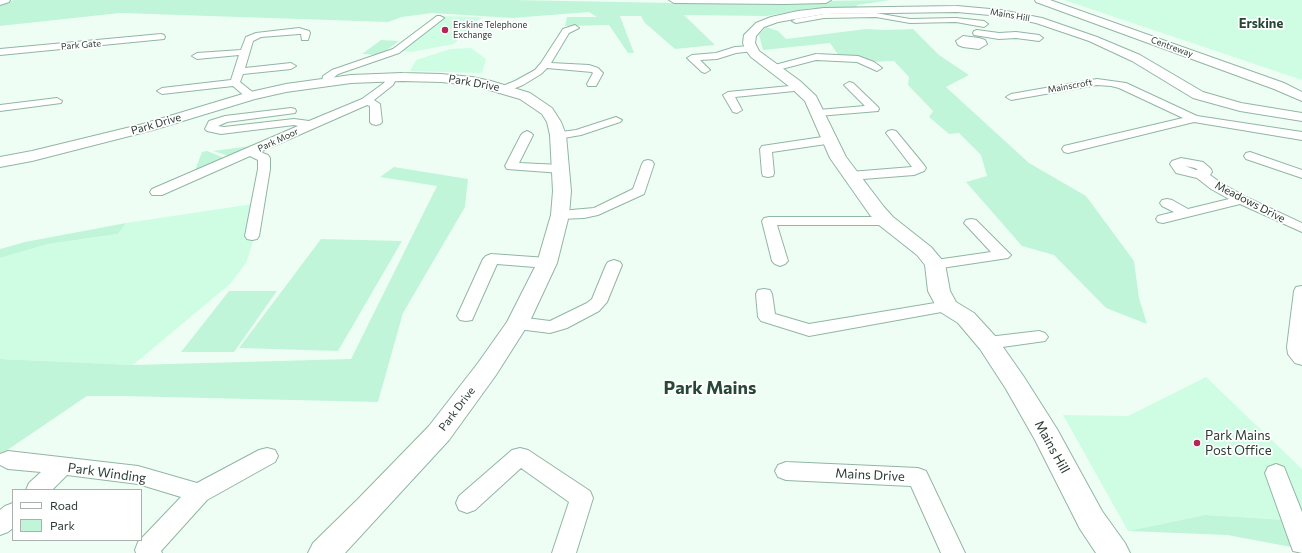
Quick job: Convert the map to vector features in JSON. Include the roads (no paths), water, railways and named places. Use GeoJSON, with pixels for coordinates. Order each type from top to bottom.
{"type":"FeatureCollection","features":[{"type":"Feature","properties":{"kind":"main road"},"geometry":{"type":"LineString","coordinates":[[674,0],[826,0]]}},
{"type":"Feature","properties":{"kind":"street"},"geometry":{"type":"LineString","coordinates":[[0,2],[5,0]]}},
{"type":"Feature","properties":{"kind":"street","name":"Centreway"},"geometry":{"type":"LineString","coordinates":[[1040,0],[1279,86],[1302,97]]}},
{"type":"Feature","properties":{"kind":"street","name":"Centreway"},"geometry":{"type":"LineString","coordinates":[[1056,0],[1302,87]]}},
{"type":"Feature","properties":{"kind":"street","name":"Mains Hill"},"geometry":{"type":"LineString","coordinates":[[751,49],[749,43],[750,35],[760,25],[775,19],[798,14],[824,11],[932,9],[988,18],[1038,20],[1066,29],[1136,58],[1198,95],[1240,107],[1270,112]]}},
{"type":"Feature","properties":{"kind":"street"},"geometry":{"type":"LineString","coordinates":[[796,21],[824,16],[876,15],[910,21],[988,18]]}},
{"type":"Feature","properties":{"kind":"street"},"geometry":{"type":"LineString","coordinates":[[327,82],[327,78],[335,72],[396,51],[440,18]]}},
{"type":"Feature","properties":{"kind":"street"},"geometry":{"type":"LineString","coordinates":[[988,18],[975,36],[1016,35],[1039,38]]}},
{"type":"Feature","properties":{"kind":"street"},"geometry":{"type":"LineString","coordinates":[[504,89],[519,83],[538,72],[545,65],[566,31],[575,28]]}},
{"type":"Feature","properties":{"kind":"street"},"geometry":{"type":"LineString","coordinates":[[235,83],[251,36],[299,31],[306,33],[305,38]]}},
{"type":"Feature","properties":{"kind":"street","name":"Park Gate"},"geometry":{"type":"LineString","coordinates":[[0,52],[162,37]]}},
{"type":"Feature","properties":{"kind":"street"},"geometry":{"type":"LineString","coordinates":[[56,47],[66,38]]}},
{"type":"Feature","properties":{"kind":"street"},"geometry":{"type":"LineString","coordinates":[[113,53],[121,41]]}},
{"type":"Feature","properties":{"kind":"street"},"geometry":{"type":"LineString","coordinates":[[705,70],[692,58],[717,56],[735,50],[751,49],[800,88],[811,99],[838,158],[876,211],[886,221],[924,250],[935,264],[939,291],[947,306],[809,330],[767,317],[764,294]]}},
{"type":"Feature","properties":{"kind":"street"},"geometry":{"type":"LineString","coordinates":[[197,56],[245,52]]}},
{"type":"Feature","properties":{"kind":"street"},"geometry":{"type":"LineString","coordinates":[[774,68],[816,58],[858,59],[871,64],[876,68]]}},
{"type":"Feature","properties":{"kind":"street"},"geometry":{"type":"LineString","coordinates":[[545,65],[589,68],[595,70],[598,73],[592,84]]}},
{"type":"Feature","properties":{"kind":"street"},"geometry":{"type":"LineString","coordinates":[[238,72],[290,66]]}},
{"type":"Feature","properties":{"kind":"street","name":"Park Drive"},"geometry":{"type":"LineString","coordinates":[[0,162],[140,129],[251,96],[327,82],[392,77],[441,78],[472,81],[525,96],[538,103],[547,111],[554,122],[558,135],[562,191],[560,215],[547,263],[518,323],[487,369],[439,433],[368,509],[324,553]]}},
{"type":"Feature","properties":{"kind":"street","name":"Park Moor"},"geometry":{"type":"LineString","coordinates":[[157,192],[366,101],[388,85],[392,77]]}},
{"type":"Feature","properties":{"kind":"street","name":"Mainscroft"},"geometry":{"type":"LineString","coordinates":[[1011,97],[1097,82],[1111,83],[1122,85],[1194,119],[1302,136]]}},
{"type":"Feature","properties":{"kind":"street"},"geometry":{"type":"LineString","coordinates":[[162,91],[235,83],[251,96]]}},
{"type":"Feature","properties":{"kind":"street"},"geometry":{"type":"LineString","coordinates":[[818,113],[874,109],[849,85]]}},
{"type":"Feature","properties":{"kind":"street"},"geometry":{"type":"LineString","coordinates":[[737,110],[728,95],[800,88]]}},
{"type":"Feature","properties":{"kind":"street"},"geometry":{"type":"LineString","coordinates":[[0,108],[57,101]]}},
{"type":"Feature","properties":{"kind":"street"},"geometry":{"type":"LineString","coordinates":[[366,101],[375,104],[376,122]]}},
{"type":"Feature","properties":{"kind":"street"},"geometry":{"type":"LineString","coordinates":[[1270,112],[1294,111],[1302,109]]}},
{"type":"Feature","properties":{"kind":"street"},"geometry":{"type":"LineString","coordinates":[[291,111],[225,119],[213,123],[211,129],[220,129],[221,131],[294,122],[310,125]]}},
{"type":"Feature","properties":{"kind":"street"},"geometry":{"type":"LineString","coordinates":[[1270,112],[1302,117]]}},
{"type":"Feature","properties":{"kind":"street","name":"Mainscroft"},"geometry":{"type":"LineString","coordinates":[[1068,149],[1194,119]]}},
{"type":"Feature","properties":{"kind":"street"},"geometry":{"type":"LineString","coordinates":[[558,135],[577,133],[616,120]]}},
{"type":"Feature","properties":{"kind":"street"},"geometry":{"type":"LineString","coordinates":[[850,176],[914,171],[920,168],[892,133]]}},
{"type":"Feature","properties":{"kind":"street"},"geometry":{"type":"LineString","coordinates":[[528,134],[512,166],[561,169]]}},
{"type":"Feature","properties":{"kind":"street"},"geometry":{"type":"LineString","coordinates":[[768,173],[766,149],[829,140]]}},
{"type":"Feature","properties":{"kind":"street"},"geometry":{"type":"LineString","coordinates":[[251,152],[264,159],[264,169],[252,236]]}},
{"type":"Feature","properties":{"kind":"street"},"geometry":{"type":"LineString","coordinates":[[1250,156],[1302,174]]}},
{"type":"Feature","properties":{"kind":"street"},"geometry":{"type":"LineString","coordinates":[[560,215],[584,214],[598,211],[639,191],[648,164]]}},
{"type":"Feature","properties":{"kind":"street","name":"Meadows Drive"},"geometry":{"type":"LineString","coordinates":[[1201,174],[1216,186],[1241,200],[1302,228]]}},
{"type":"Feature","properties":{"kind":"street"},"geometry":{"type":"LineString","coordinates":[[1164,219],[1241,200]]}},
{"type":"Feature","properties":{"kind":"street"},"geometry":{"type":"LineString","coordinates":[[1167,203],[1186,213]]}},
{"type":"Feature","properties":{"kind":"street"},"geometry":{"type":"LineString","coordinates":[[780,261],[769,221],[886,221]]}},
{"type":"Feature","properties":{"kind":"street"},"geometry":{"type":"LineString","coordinates":[[935,264],[1003,255],[971,223]]}},
{"type":"Feature","properties":{"kind":"street"},"geometry":{"type":"LineString","coordinates":[[466,316],[491,259],[547,263]]}},
{"type":"Feature","properties":{"kind":"street"},"geometry":{"type":"LineString","coordinates":[[518,323],[550,327],[562,324],[593,308],[599,302],[614,265]]}},
{"type":"Feature","properties":{"kind":"street"},"geometry":{"type":"LineString","coordinates":[[1302,291],[1296,347],[1297,354],[1302,359]]}},
{"type":"Feature","properties":{"kind":"street","name":"Mains Hill"},"geometry":{"type":"LineString","coordinates":[[947,306],[966,318],[988,344],[1015,383],[1047,436],[1091,520],[1114,553]]}},
{"type":"Feature","properties":{"kind":"street"},"geometry":{"type":"LineString","coordinates":[[988,344],[1039,337]]}},
{"type":"Feature","properties":{"kind":"street"},"geometry":{"type":"LineString","coordinates":[[150,553],[147,550],[199,493],[267,456]]}},
{"type":"Feature","properties":{"kind":"street"},"geometry":{"type":"LineString","coordinates":[[467,503],[520,456],[582,498],[564,553]]}},
{"type":"Feature","properties":{"kind":"street"},"geometry":{"type":"LineString","coordinates":[[8,460],[62,466]]}},
{"type":"Feature","properties":{"kind":"street","name":"Park Winding"},"geometry":{"type":"LineString","coordinates":[[38,489],[62,466],[138,475],[199,493]]}},
{"type":"Feature","properties":{"kind":"street","name":"Mains Drive"},"geometry":{"type":"LineString","coordinates":[[786,471],[918,478],[953,553]]}},
{"type":"Feature","properties":{"kind":"street"},"geometry":{"type":"LineString","coordinates":[[1276,473],[1302,543]]}},
{"type":"Feature","properties":{"kind":"street"},"geometry":{"type":"LineString","coordinates":[[0,525],[12,514]]}},
{"type":"Feature","properties":{"kind":"place","name":"Erskine Telephone Exchange"},"geometry":{"type":"Point","coordinates":[445,30]}},
{"type":"Feature","properties":{"kind":"place","name":"Park Mains Post Office"},"geometry":{"type":"Point","coordinates":[1197,443]}},
{"type":"Feature","properties":{"kind":"district","name":"Erskine"},"geometry":{"type":"Point","coordinates":[1261,24]}},
{"type":"Feature","properties":{"kind":"district","name":"Park Mains"},"geometry":{"type":"Point","coordinates":[710,388]}}]}
